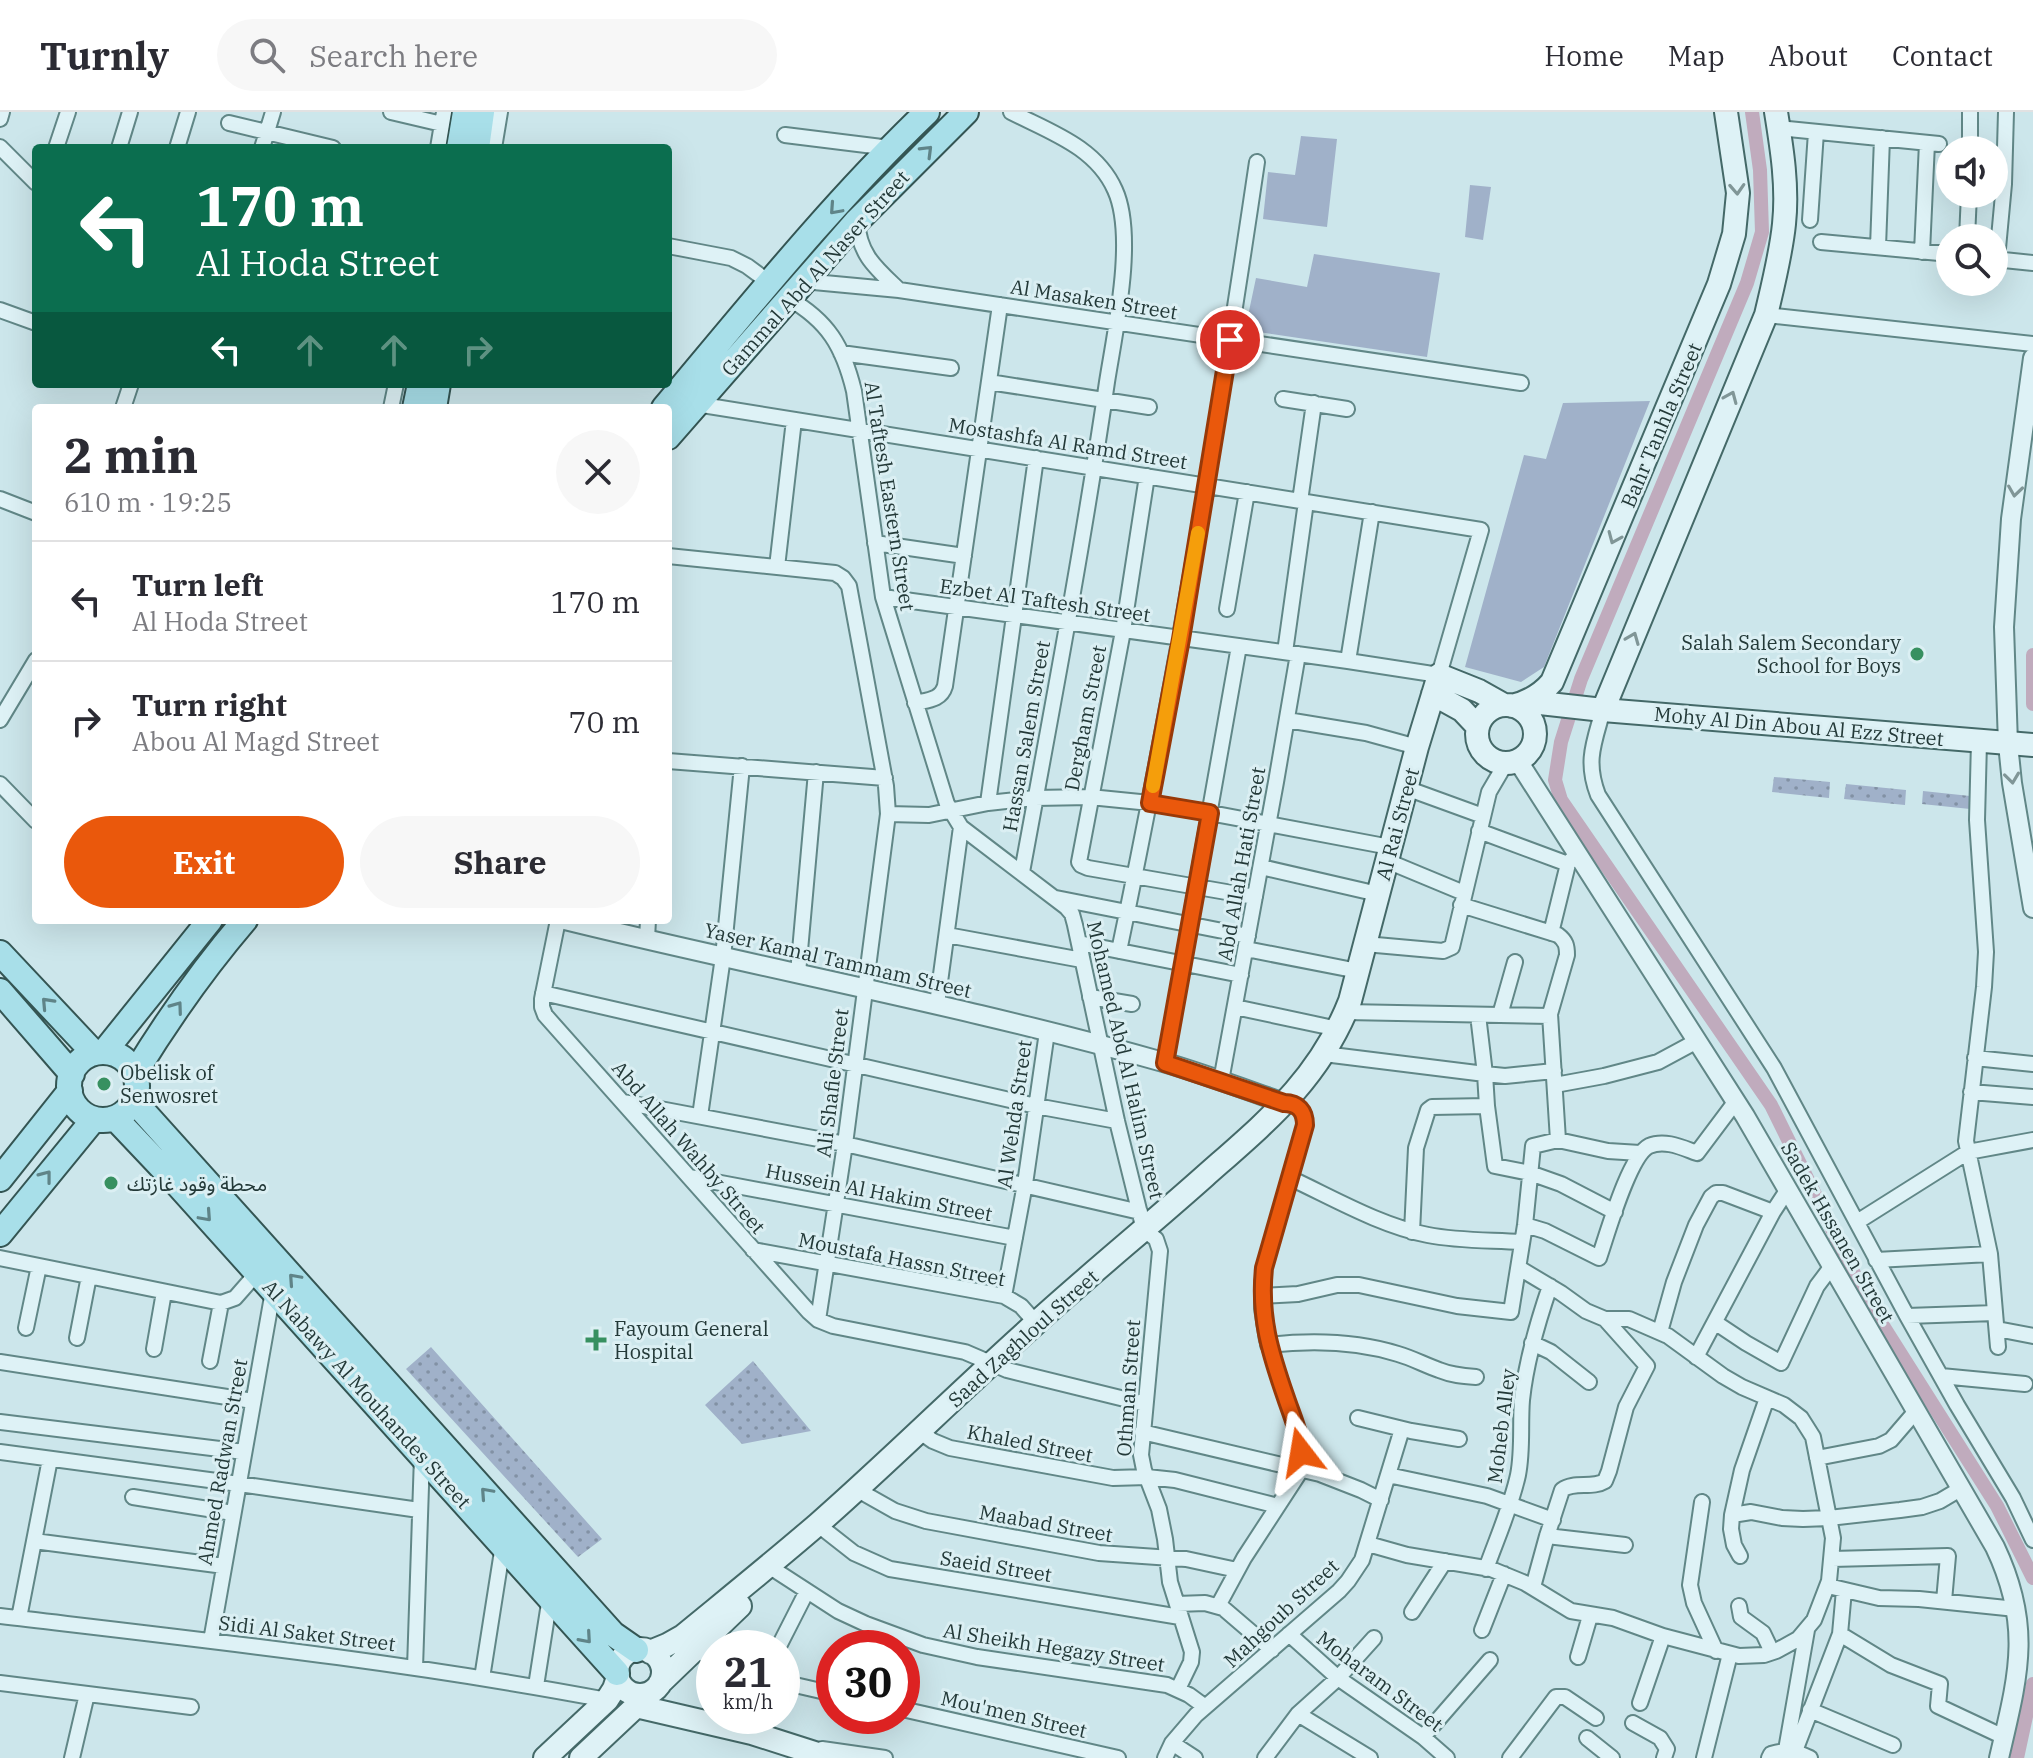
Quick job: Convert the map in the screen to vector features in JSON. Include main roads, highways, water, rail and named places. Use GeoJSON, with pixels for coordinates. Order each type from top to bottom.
{"type":"FeatureCollection","features":[{"type":"Feature","properties":{"kind":"main road"},"geometry":{"type":"LineString","coordinates":[[460,144],[465,112]]}},
{"type":"Feature","properties":{"kind":"main road"},"geometry":{"type":"LineString","coordinates":[[478,144],[482,112]]}},
{"type":"Feature","properties":{"kind":"main road","name":"Gammal Abd Al Naser Street"},"geometry":{"type":"LineString","coordinates":[[672,432],[787,287],[890,148],[927,112]]}},
{"type":"Feature","properties":{"kind":"main road","name":"Gammal Abd Al Naser Street"},"geometry":{"type":"LineString","coordinates":[[668,404],[966,112]]}},
{"type":"Feature","properties":{"kind":"main road","name":"Bahr Tanhla Street"},"geometry":{"type":"LineString","coordinates":[[1552,682],[1699,337],[1728,257],[1738,193],[1726,112]]}},
{"type":"Feature","properties":{"kind":"main road"},"geometry":{"type":"LineString","coordinates":[[1585,708],[1766,315],[1784,224],[1785,195],[1777,120]]}},
{"type":"Feature","properties":{"kind":"main road"},"geometry":{"type":"LineString","coordinates":[[1552,682],[1557,695],[1585,708],[1546,718],[1526,756],[1512,762],[1497,762],[1483,752],[1477,736],[1478,727],[1488,712],[1495,707],[1532,699],[1552,682]]}},
{"type":"Feature","properties":{"kind":"main road"},"geometry":{"type":"LineString","coordinates":[[1436,685],[1479,691],[1524,711],[1535,728],[1535,738]]}},
{"type":"Feature","properties":{"kind":"main road"},"geometry":{"type":"LineString","coordinates":[[1436,685],[1478,727]]}},
{"type":"Feature","properties":{"kind":"main road","name":"Al Rai Street"},"geometry":{"type":"LineString","coordinates":[[1284,1103],[1303,1084],[1342,1021],[1436,685]]}},
{"type":"Feature","properties":{"kind":"main road","name":"Mohy Al Din Abou Al Ezz Street"},"geometry":{"type":"LineString","coordinates":[[1510,706],[1540,703],[2022,745]]}},
{"type":"Feature","properties":{"kind":"main road"},"geometry":{"type":"LineString","coordinates":[[99,1053],[207,924]]}},
{"type":"Feature","properties":{"kind":"main road"},"geometry":{"type":"LineString","coordinates":[[135,1073],[171,1015],[242,924]]}},
{"type":"Feature","properties":{"kind":"main road"},"geometry":{"type":"LineString","coordinates":[[192,942],[199,955],[213,958]]}},
{"type":"Feature","properties":{"kind":"main road"},"geometry":{"type":"LineString","coordinates":[[0,953],[99,1053]]}},
{"type":"Feature","properties":{"kind":"main road"},"geometry":{"type":"LineString","coordinates":[[0,991],[71,1082],[78,1108],[85,1115],[105,1118],[123,1114],[134,1101],[137,1087],[135,1073],[123,1058],[99,1053],[84,1058],[77,1065],[71,1082],[0,1179]]}},
{"type":"Feature","properties":{"kind":"main road","name":"Al Nabawy Al Mouhandes Street"},"geometry":{"type":"LineString","coordinates":[[134,1101],[323,1329],[422,1455],[511,1543],[613,1634],[643,1651]]}},
{"type":"Feature","properties":{"kind":"main road","name":"Saad Zaghloul Street"},"geometry":{"type":"LineString","coordinates":[[643,1651],[667,1645],[683,1636],[817,1524],[920,1432],[1142,1221],[1284,1103]]}},
{"type":"Feature","properties":{"kind":"main road"},"geometry":{"type":"LineString","coordinates":[[0,1234],[105,1118]]}},
{"type":"Feature","properties":{"kind":"main road","name":"Al Nabawy Al Mouhandes Street"},"geometry":{"type":"LineString","coordinates":[[105,1118],[265,1282],[323,1329],[511,1543]]}},
{"type":"Feature","properties":{"kind":"main road","name":"Al Nabawy Al Mouhandes Street"},"geometry":{"type":"LineString","coordinates":[[536,1565],[550,1597],[617,1675]]}},
{"type":"Feature","properties":{"kind":"main road","name":"Saad Zaghloul Street"},"geometry":{"type":"LineString","coordinates":[[581,1758],[750,1596],[764,1568]]}},
{"type":"Feature","properties":{"kind":"main road"},"geometry":{"type":"LineString","coordinates":[[545,1758],[607,1700],[614,1689],[618,1666],[624,1655],[643,1651],[660,1662],[663,1676],[651,1692],[639,1695],[628,1692],[617,1675]]}},
{"type":"Feature","properties":{"kind":"main road"},"geometry":{"type":"LineString","coordinates":[[651,1692],[669,1714],[696,1717]]}},
{"type":"Feature","properties":{"kind":"main road"},"geometry":{"type":"LineString","coordinates":[[772,1734],[830,1758]]}},
{"type":"Feature","properties":{"kind":"waterway"},"geometry":{"type":"LineString","coordinates":[[1752,112],[1760,170],[1762,232],[1747,283],[1581,679],[1561,742],[1555,780],[1561,800],[1771,1105],[1868,1302],[1997,1506],[2033,1578]]}},
{"type":"Feature","properties":{"kind":"waterway"},"geometry":{"type":"LineString","coordinates":[[2033,655],[2033,704]]}},
{"type":"Feature","properties":{"kind":"waterway"},"geometry":{"type":"LineString","coordinates":[[2017,1758],[2033,1684]]}},
{"type":"Feature","properties":{"kind":"place","name":"Salah Salem Secondary School for Boys"},"geometry":{"type":"Point","coordinates":[1917,654]}},
{"type":"Feature","properties":{"kind":"place","name":"Obelisk of Senwosret"},"geometry":{"type":"Point","coordinates":[104,1084]}},
{"type":"Feature","properties":{"kind":"place","name":"محطة وقود غازتك"},"geometry":{"type":"Point","coordinates":[111,1183]}},
{"type":"Feature","properties":{"kind":"place","name":"Fayoum General Hospital"},"geometry":{"type":"Point","coordinates":[596,1340]}}]}
